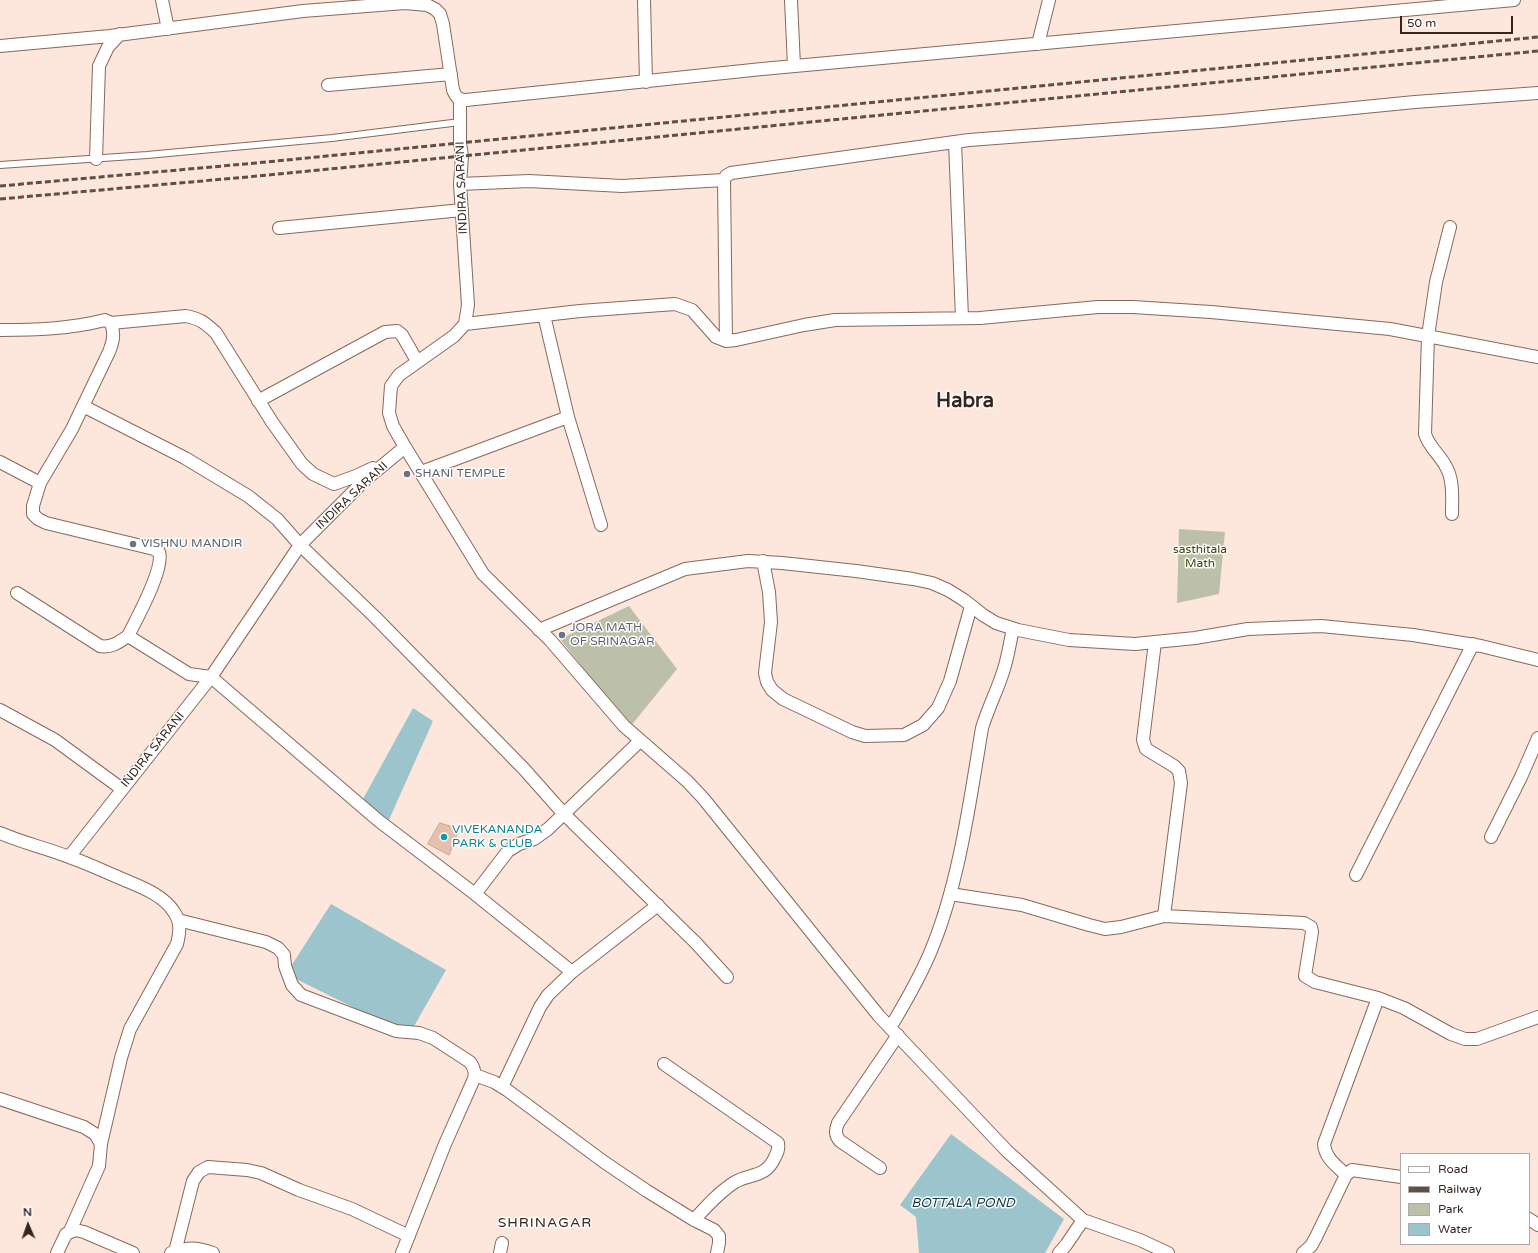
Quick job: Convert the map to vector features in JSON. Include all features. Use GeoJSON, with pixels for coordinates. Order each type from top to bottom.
{"type":"FeatureCollection","features":[{"type":"Feature","properties":{"kind":"street"},"geometry":{"type":"LineString","coordinates":[[162,0],[168,28]]}},
{"type":"Feature","properties":{"kind":"street"},"geometry":{"type":"LineString","coordinates":[[644,0],[646,82]]}},
{"type":"Feature","properties":{"kind":"street"},"geometry":{"type":"LineString","coordinates":[[791,0],[794,66]]}},
{"type":"Feature","properties":{"kind":"street"},"geometry":{"type":"LineString","coordinates":[[1038,44],[1049,0]]}},
{"type":"Feature","properties":{"kind":"street"},"geometry":{"type":"LineString","coordinates":[[0,46],[120,34],[303,11],[341,4],[405,3],[427,5],[435,9],[440,14],[443,24],[453,90],[456,96],[460,100],[476,100],[794,66],[1514,0]]}},
{"type":"Feature","properties":{"kind":"street"},"geometry":{"type":"LineString","coordinates":[[96,159],[99,66],[108,47],[120,34]]}},
{"type":"Feature","properties":{"kind":"street"},"geometry":{"type":"LineString","coordinates":[[328,86],[451,74]]}},
{"type":"Feature","properties":{"kind":"street"},"geometry":{"type":"LineString","coordinates":[[726,340],[724,180],[726,176],[731,173],[956,142],[1222,121],[1415,102],[1538,93]]}},
{"type":"Feature","properties":{"kind":"street","name":"INDIRA SARANI"},"geometry":{"type":"LineString","coordinates":[[460,100],[462,156],[460,184],[468,305],[465,324]]}},
{"type":"Feature","properties":{"kind":"street"},"geometry":{"type":"LineString","coordinates":[[956,142],[962,318]]}},
{"type":"Feature","properties":{"kind":"street"},"geometry":{"type":"LineString","coordinates":[[460,184],[529,181],[622,186],[724,180]]}},
{"type":"Feature","properties":{"kind":"street"},"geometry":{"type":"LineString","coordinates":[[279,228],[462,210]]}},
{"type":"Feature","properties":{"kind":"street"},"geometry":{"type":"LineString","coordinates":[[1450,227],[1437,274],[1428,336],[1425,434],[1427,442],[1446,465],[1452,490],[1452,514]]}},
{"type":"Feature","properties":{"kind":"street"},"geometry":{"type":"LineString","coordinates":[[1168,1253],[1140,1240],[1083,1220],[1007,1151],[879,1016],[703,798],[687,781],[624,726],[550,640],[483,574],[392,426],[388,413],[391,386],[399,374],[454,336],[465,324],[580,311],[675,304],[692,310],[716,337],[726,340],[736,340],[804,325],[835,320],[962,318],[1007,316],[1098,307],[1133,307],[1211,312],[1390,329],[1538,357]]}},
{"type":"Feature","properties":{"kind":"street"},"geometry":{"type":"LineString","coordinates":[[544,315],[568,417],[601,525]]}},
{"type":"Feature","properties":{"kind":"street"},"geometry":{"type":"LineString","coordinates":[[0,330],[41,330],[88,324],[105,320],[111,323],[186,316],[197,318],[205,322],[216,333],[272,422],[302,464],[313,474],[334,484],[356,476],[393,458]]}},
{"type":"Feature","properties":{"kind":"street"},"geometry":{"type":"LineString","coordinates":[[17,593],[100,646],[107,647],[114,645],[128,636],[148,597],[160,560],[160,552],[154,549],[46,523],[38,519],[33,514],[33,506],[40,483],[72,429],[112,344],[114,331],[111,323]]}},
{"type":"Feature","properties":{"kind":"street"},"geometry":{"type":"LineString","coordinates":[[258,401],[385,332],[397,331],[402,335],[417,361]]}},
{"type":"Feature","properties":{"kind":"street"},"geometry":{"type":"LineString","coordinates":[[83,406],[185,458],[248,496],[277,519],[300,546],[375,617],[513,758],[563,813],[696,942],[727,977]]}},
{"type":"Feature","properties":{"kind":"street"},"geometry":{"type":"LineString","coordinates":[[421,472],[568,417]]}},
{"type":"Feature","properties":{"kind":"street","name":"INDIRA SARANI"},"geometry":{"type":"LineString","coordinates":[[69,857],[211,677],[300,546],[365,480],[405,447]]}},
{"type":"Feature","properties":{"kind":"street"},"geometry":{"type":"LineString","coordinates":[[0,462],[40,483]]}},
{"type":"Feature","properties":{"kind":"street"},"geometry":{"type":"LineString","coordinates":[[539,630],[685,570],[748,561],[856,571],[932,583],[948,590],[996,623],[1013,629],[1069,640],[1135,644],[1195,638],[1248,629],[1321,626],[1413,635],[1473,644],[1538,660]]}},
{"type":"Feature","properties":{"kind":"street"},"geometry":{"type":"LineString","coordinates":[[763,562],[769,592],[771,622],[765,673],[767,682],[772,690],[783,699],[852,732],[865,736],[898,736],[912,732],[923,725],[938,708],[950,681],[971,606]]}},
{"type":"Feature","properties":{"kind":"street"},"geometry":{"type":"LineString","coordinates":[[880,1168],[840,1141],[836,1136],[836,1130],[838,1123],[894,1032],[931,952],[950,894],[970,798],[982,728],[1004,668],[1013,629]]}},
{"type":"Feature","properties":{"kind":"street"},"geometry":{"type":"LineString","coordinates":[[128,636],[189,674],[211,677],[379,822],[475,894],[572,972]]}},
{"type":"Feature","properties":{"kind":"street"},"geometry":{"type":"LineString","coordinates":[[1155,642],[1143,740],[1146,749],[1174,766],[1178,772],[1181,783],[1164,916]]}},
{"type":"Feature","properties":{"kind":"street"},"geometry":{"type":"LineString","coordinates":[[1356,874],[1473,644]]}},
{"type":"Feature","properties":{"kind":"street"},"geometry":{"type":"LineString","coordinates":[[0,710],[55,740],[122,789]]}},
{"type":"Feature","properties":{"kind":"street"},"geometry":{"type":"LineString","coordinates":[[1491,837],[1521,777],[1538,738]]}},
{"type":"Feature","properties":{"kind":"street"},"geometry":{"type":"LineString","coordinates":[[475,894],[508,851],[519,844],[534,839],[548,829],[640,741]]}},
{"type":"Feature","properties":{"kind":"street"},"geometry":{"type":"LineString","coordinates":[[0,833],[16,840],[69,857],[143,888],[165,902],[174,911],[178,920],[180,932],[177,944],[130,1029],[121,1058],[102,1144],[99,1166],[70,1231],[66,1234],[57,1253]]}},
{"type":"Feature","properties":{"kind":"street"},"geometry":{"type":"LineString","coordinates":[[950,894],[965,898],[1022,905],[1089,925],[1105,928],[1121,927],[1164,916],[1304,923],[1311,927],[1312,932],[1305,976],[1315,982],[1378,998],[1404,1008],[1465,1040],[1477,1039],[1538,1017]]}},
{"type":"Feature","properties":{"kind":"street"},"geometry":{"type":"LineString","coordinates":[[502,1087],[540,1006],[548,995],[572,972],[658,905]]}},
{"type":"Feature","properties":{"kind":"street"},"geometry":{"type":"LineString","coordinates":[[178,920],[266,942],[278,948],[284,955],[285,966],[292,985],[301,994],[396,1031],[419,1033],[433,1038],[470,1062],[474,1067],[475,1075],[445,1144],[402,1253]]}},
{"type":"Feature","properties":{"kind":"street"},"geometry":{"type":"LineString","coordinates":[[1346,1174],[1328,1158],[1324,1144],[1378,998]]}},
{"type":"Feature","properties":{"kind":"street"},"geometry":{"type":"LineString","coordinates":[[664,1064],[778,1143],[779,1149],[773,1161],[766,1170],[760,1174],[735,1182],[719,1194],[694,1220]]}},
{"type":"Feature","properties":{"kind":"street"},"geometry":{"type":"LineString","coordinates":[[475,1075],[502,1087],[531,1106],[604,1162],[694,1220],[714,1230],[719,1236],[717,1253]]}},
{"type":"Feature","properties":{"kind":"street"},"geometry":{"type":"LineString","coordinates":[[0,1099],[84,1127],[95,1134],[102,1144]]}},
{"type":"Feature","properties":{"kind":"street"},"geometry":{"type":"LineString","coordinates":[[213,1253],[191,1248],[173,1252],[193,1181],[199,1172],[208,1167],[247,1170],[261,1173],[299,1190],[352,1209],[409,1236]]}},
{"type":"Feature","properties":{"kind":"street"},"geometry":{"type":"LineString","coordinates":[[1303,1253],[1311,1246],[1316,1237],[1346,1174],[1352,1170],[1400,1177]]}},
{"type":"Feature","properties":{"kind":"street"},"geometry":{"type":"LineString","coordinates":[[1059,1253],[1083,1220]]}},
{"type":"Feature","properties":{"kind":"street"},"geometry":{"type":"LineString","coordinates":[[70,1231],[75,1230],[84,1232],[133,1253]]}},
{"type":"Feature","properties":{"kind":"lane"},"geometry":{"type":"LineString","coordinates":[[0,165],[96,159],[324,138],[460,122]]}},
{"type":"Feature","properties":{"kind":"green space","name":"sasthitala Math"},"geometry":{"type":"Polygon","coordinates":[[[1179,529],[1225,532],[1219,594],[1177,603],[1179,529]]]}},
{"type":"Feature","properties":{"kind":"green space"},"geometry":{"type":"Polygon","coordinates":[[[629,606],[677,669],[630,727],[560,639],[629,606]]]}},
{"type":"Feature","properties":{"kind":"water"},"geometry":{"type":"Polygon","coordinates":[[[413,708],[433,721],[388,822],[363,799],[413,708]]]}},
{"type":"Feature","properties":{"kind":"water"},"geometry":{"type":"Polygon","coordinates":[[[331,904],[446,970],[409,1035],[286,974],[331,904]]]}},
{"type":"Feature","properties":{"kind":"water","name":"BOTTALA POND"},"geometry":{"type":"Polygon","coordinates":[[[951,1134],[1064,1219],[1045,1253],[919,1253],[916,1217],[900,1205],[951,1134]]]}},
{"type":"Feature","properties":{"kind":"building","name":"VIVEKANANDA PARK & CLUB"},"geometry":{"type":"Polygon","coordinates":[[[440,823],[459,829],[449,855],[428,844],[440,823]]]}},
{"type":"Feature","properties":{"kind":"railway"},"geometry":{"type":"LineString","coordinates":[[0,186],[256,163],[1538,37]]}},
{"type":"Feature","properties":{"kind":"railway"},"geometry":{"type":"LineString","coordinates":[[0,199],[258,176],[1538,51]]}},
{"type":"Feature","properties":{"kind":"place","name":"SHANI TEMPLE"},"geometry":{"type":"Point","coordinates":[407,474]}},
{"type":"Feature","properties":{"kind":"place","name":"VISHNU MANDIR"},"geometry":{"type":"Point","coordinates":[133,544]}},
{"type":"Feature","properties":{"kind":"place","name":"JORA MATH OF SRINAGAR"},"geometry":{"type":"Point","coordinates":[562,635]}},
{"type":"Feature","properties":{"kind":"place","name":"VIVEKANANDA PARK & CLUB"},"geometry":{"type":"Point","coordinates":[444,837]}},
{"type":"Feature","properties":{"kind":"district","name":"Habra"},"geometry":{"type":"Point","coordinates":[965,402]}},
{"type":"Feature","properties":{"kind":"district","name":"SHRINAGAR"},"geometry":{"type":"Point","coordinates":[545,1223]}}]}
